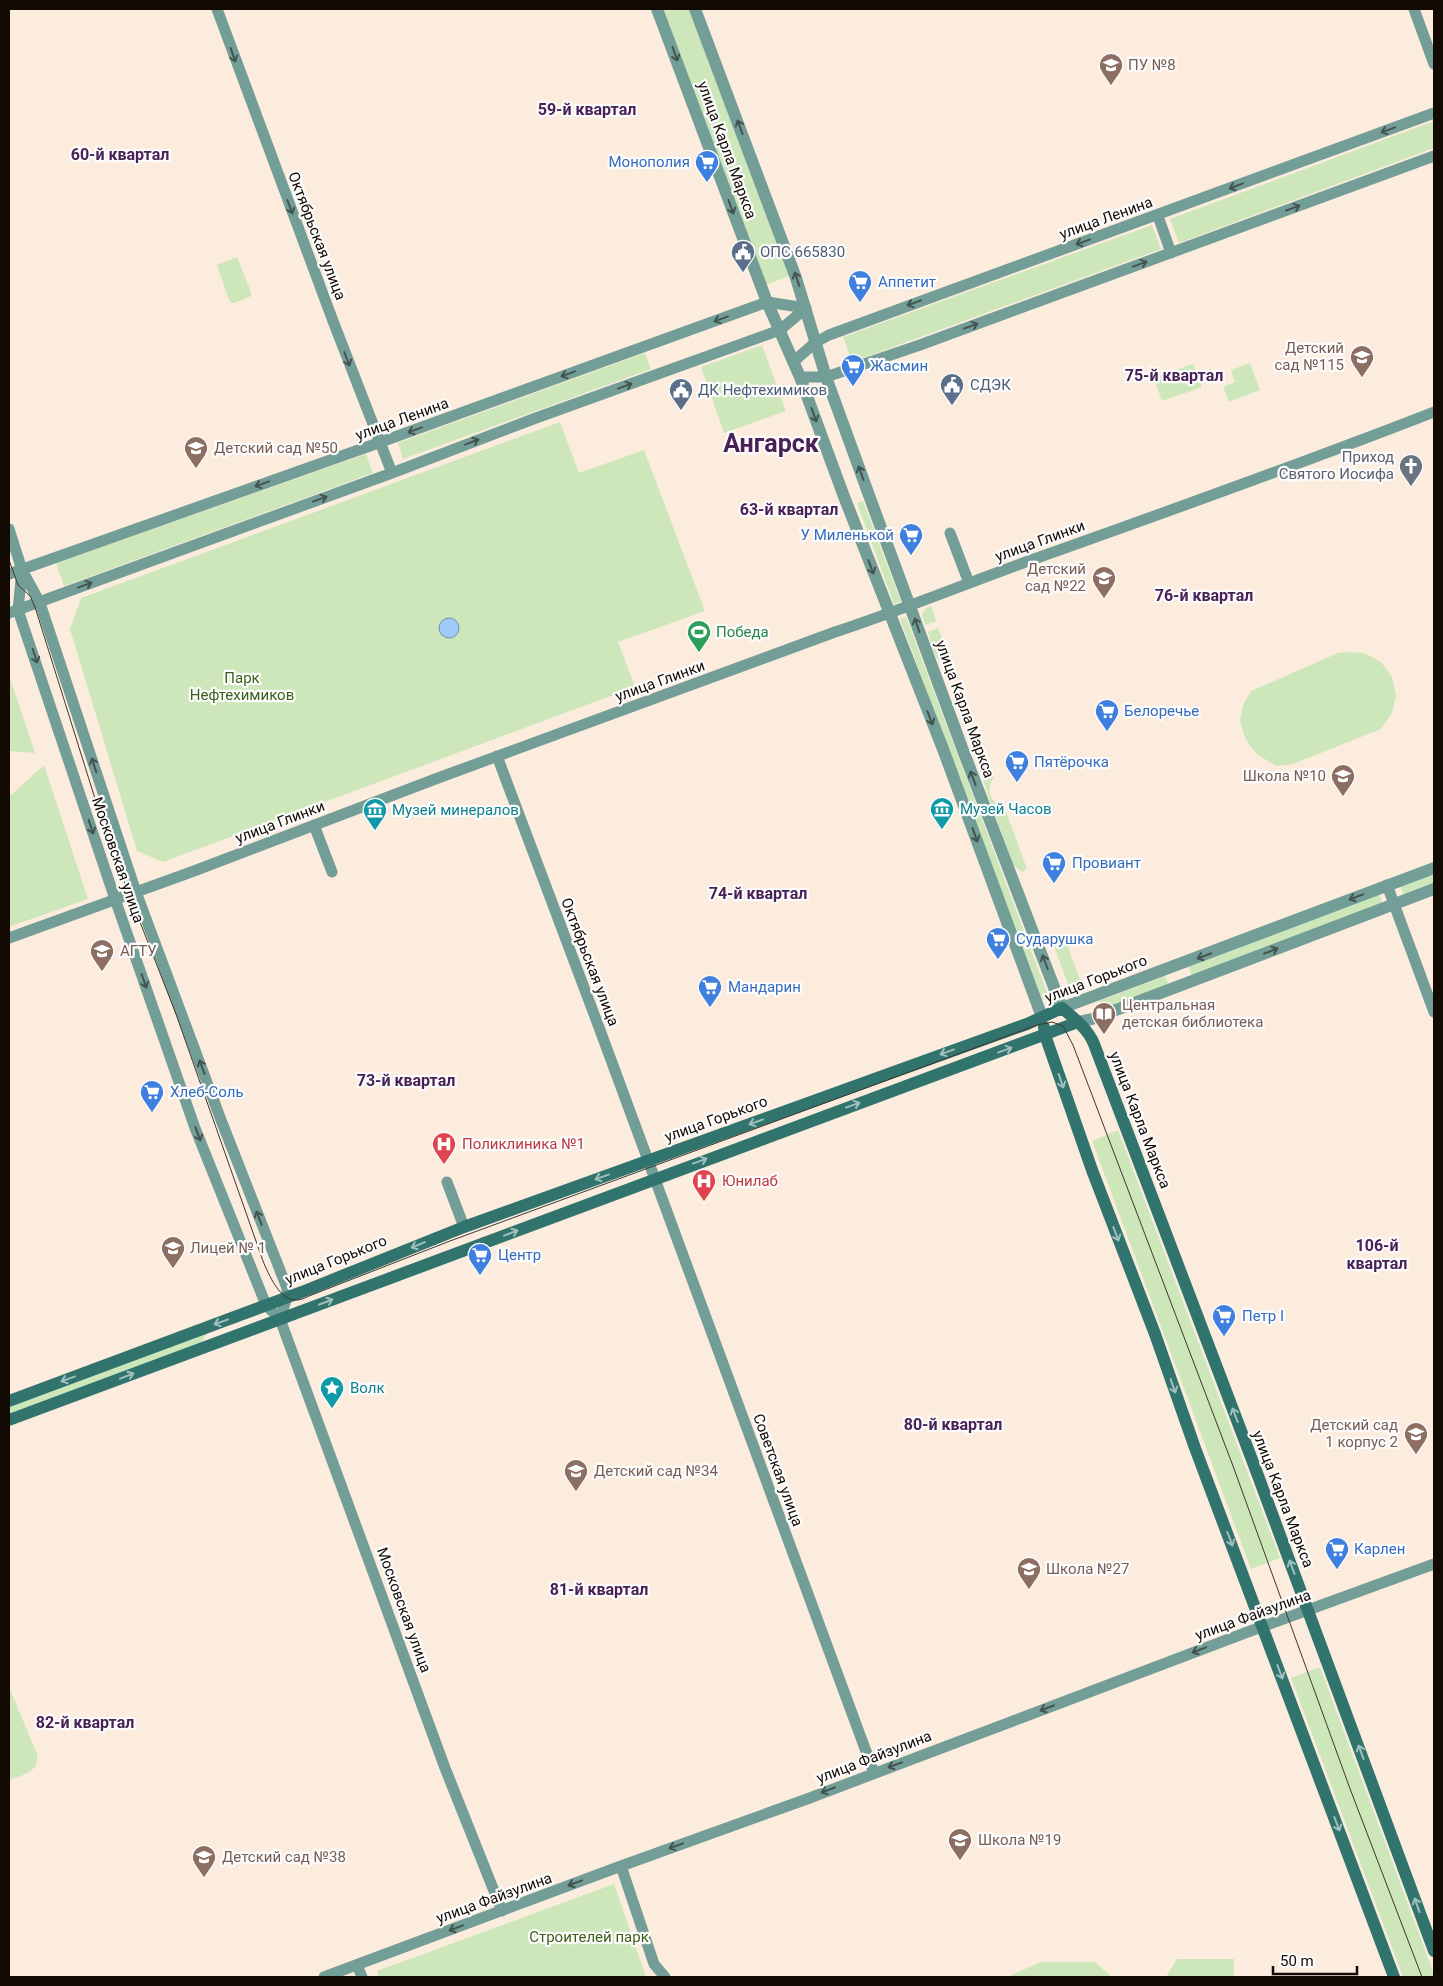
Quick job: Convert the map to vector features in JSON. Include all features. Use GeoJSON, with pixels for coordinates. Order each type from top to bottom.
{"type":"FeatureCollection","features":[{"type":"Feature","properties":{"kind":"main road","name":"улица Горького"},"geometry":{"type":"LineString","coordinates":[[9,1401],[287,1297],[464,1227],[1042,1017],[1062,1008]]}},
{"type":"Feature","properties":{"kind":"main road","name":"улица Карла Маркса"},"geometry":{"type":"LineString","coordinates":[[1062,1008],[1078,1022],[1091,1038],[1101,1062],[1434,1950]]}},
{"type":"Feature","properties":{"kind":"main road","name":"улица Карла Маркса"},"geometry":{"type":"LineString","coordinates":[[1042,1017],[1045,1035],[1092,1170],[1155,1334],[1195,1448],[1394,1977]]}},
{"type":"Feature","properties":{"kind":"main road"},"geometry":{"type":"LineString","coordinates":[[9,1420],[654,1178],[1078,1022]]}},
{"type":"Feature","properties":{"kind":"street","name":"Октябрьская улица"},"geometry":{"type":"LineString","coordinates":[[217,9],[329,312],[392,473]]}},
{"type":"Feature","properties":{"kind":"street","name":"улица Карла Маркса"},"geometry":{"type":"LineString","coordinates":[[657,9],[766,302],[800,377],[948,763],[1042,1017]]}},
{"type":"Feature","properties":{"kind":"street","name":"улица Карла Маркса"},"geometry":{"type":"LineString","coordinates":[[695,9],[796,278],[826,377],[964,753],[1062,1008]]}},
{"type":"Feature","properties":{"kind":"street"},"geometry":{"type":"LineString","coordinates":[[1414,9],[1434,64]]}},
{"type":"Feature","properties":{"kind":"street","name":"улица Ленина"},"geometry":{"type":"LineString","coordinates":[[794,362],[816,342],[854,325],[1158,216],[1434,113]]}},
{"type":"Feature","properties":{"kind":"street"},"geometry":{"type":"LineString","coordinates":[[800,377],[826,377],[920,345],[1434,156]]}},
{"type":"Feature","properties":{"kind":"street"},"geometry":{"type":"LineString","coordinates":[[1158,216],[1170,253]]}},
{"type":"Feature","properties":{"kind":"street","name":"улица Ленина"},"geometry":{"type":"LineString","coordinates":[[9,574],[766,302],[806,308]]}},
{"type":"Feature","properties":{"kind":"street"},"geometry":{"type":"LineString","coordinates":[[14,612],[536,418],[780,330],[806,308]]}},
{"type":"Feature","properties":{"kind":"street","name":"улица Глинки"},"geometry":{"type":"LineString","coordinates":[[9,938],[835,632],[890,614],[970,583],[1258,480],[1434,412]]}},
{"type":"Feature","properties":{"kind":"street","name":"Московская улица"},"geometry":{"type":"LineString","coordinates":[[9,529],[22,570],[40,603],[136,892],[221,1120],[285,1284],[287,1297]]}},
{"type":"Feature","properties":{"kind":"street"},"geometry":{"type":"LineString","coordinates":[[950,533],[970,583]]}},
{"type":"Feature","properties":{"kind":"street","name":"Московская улица"},"geometry":{"type":"LineString","coordinates":[[22,570],[14,612],[196,1128],[266,1305],[280,1319],[445,1768],[502,1911]]}},
{"type":"Feature","properties":{"kind":"street","name":"Октябрьская улица"},"geometry":{"type":"LineString","coordinates":[[497,756],[654,1178]]}},
{"type":"Feature","properties":{"kind":"street"},"geometry":{"type":"LineString","coordinates":[[314,825],[332,872]]}},
{"type":"Feature","properties":{"kind":"street","name":"улица Горького"},"geometry":{"type":"LineString","coordinates":[[1062,1008],[1434,868]]}},
{"type":"Feature","properties":{"kind":"street"},"geometry":{"type":"LineString","coordinates":[[1387,885],[1434,1012]]}},
{"type":"Feature","properties":{"kind":"street"},"geometry":{"type":"LineString","coordinates":[[1078,1022],[1434,889]]}},
{"type":"Feature","properties":{"kind":"street"},"geometry":{"type":"LineString","coordinates":[[1172,968],[1178,986]]}},
{"type":"Feature","properties":{"kind":"street","name":"Советская улица"},"geometry":{"type":"LineString","coordinates":[[654,1178],[874,1773]]}},
{"type":"Feature","properties":{"kind":"street"},"geometry":{"type":"LineString","coordinates":[[447,1182],[464,1227]]}},
{"type":"Feature","properties":{"kind":"street"},"geometry":{"type":"LineString","coordinates":[[280,1319],[287,1297]]}},
{"type":"Feature","properties":{"kind":"street","name":"улица Файзулина"},"geometry":{"type":"LineString","coordinates":[[324,1977],[807,1799],[1263,1626],[1434,1564]]}},
{"type":"Feature","properties":{"kind":"street"},"geometry":{"type":"LineString","coordinates":[[621,1866],[654,1964],[665,1977]]}},
{"type":"Feature","properties":{"kind":"street"},"geometry":{"type":"LineString","coordinates":[[357,1965],[362,1977]]}},
{"type":"Feature","properties":{"kind":"green space"},"geometry":{"type":"Polygon","coordinates":[[[663,9],[689,9],[789,276],[766,285],[663,9]]]}},
{"type":"Feature","properties":{"kind":"green space"},"geometry":{"type":"Polygon","coordinates":[[[1434,121],[1434,148],[1179,243],[1170,219],[1434,121]]]}},
{"type":"Feature","properties":{"kind":"green space"},"geometry":{"type":"Polygon","coordinates":[[[1152,225],[1161,249],[852,362],[843,337],[1152,225]]]}},
{"type":"Feature","properties":{"kind":"green space"},"geometry":{"type":"Polygon","coordinates":[[[237,257],[251,296],[231,303],[217,265],[237,257]]]}},
{"type":"Feature","properties":{"kind":"green space"},"geometry":{"type":"Polygon","coordinates":[[[762,345],[786,411],[724,433],[701,367],[762,345]]]}},
{"type":"Feature","properties":{"kind":"green space"},"geometry":{"type":"Polygon","coordinates":[[[645,353],[651,369],[403,459],[398,443],[645,353]]]}},
{"type":"Feature","properties":{"kind":"green space"},"geometry":{"type":"Polygon","coordinates":[[[1250,363],[1260,390],[1229,402],[1223,387],[1235,382],[1231,370],[1250,363]]]}},
{"type":"Feature","properties":{"kind":"green space"},"geometry":{"type":"Polygon","coordinates":[[[1193,364],[1202,387],[1162,401],[1154,378],[1193,364]]]}},
{"type":"Feature","properties":{"kind":"green space","name":"Парк Нефтехимиков"},"geometry":{"type":"Polygon","coordinates":[[[560,422],[579,473],[644,450],[705,611],[618,642],[635,687],[163,862],[137,851],[70,629],[81,598],[560,422]]]}},
{"type":"Feature","properties":{"kind":"green space"},"geometry":{"type":"Polygon","coordinates":[[[366,454],[373,473],[64,586],[56,563],[366,454]]]}},
{"type":"Feature","properties":{"kind":"green space"},"geometry":{"type":"Polygon","coordinates":[[[863,501],[901,602],[894,604],[857,503],[863,501]]]}},
{"type":"Feature","properties":{"kind":"green space"},"geometry":{"type":"Polygon","coordinates":[[[931,606],[936,621],[925,625],[922,614],[926,608],[931,606]]]}},
{"type":"Feature","properties":{"kind":"green space"},"geometry":{"type":"Polygon","coordinates":[[[906,617],[1049,998],[1042,999],[900,619],[906,617]]]}},
{"type":"Feature","properties":{"kind":"green space"},"geometry":{"type":"Polygon","coordinates":[[[938,628],[954,668],[938,659],[933,650],[928,632],[938,628]]]}},
{"type":"Feature","properties":{"kind":"green space"},"geometry":{"type":"Polygon","coordinates":[[[1338,653],[1364,653],[1381,662],[1392,677],[1396,696],[1392,713],[1381,729],[1293,764],[1276,766],[1258,755],[1249,745],[1240,720],[1243,705],[1251,691],[1338,653]]]}},
{"type":"Feature","properties":{"kind":"green space"},"geometry":{"type":"Polygon","coordinates":[[[9,675],[35,753],[9,751],[9,675]]]}},
{"type":"Feature","properties":{"kind":"green space"},"geometry":{"type":"Polygon","coordinates":[[[44,765],[88,899],[9,927],[9,797],[44,765]]]}},
{"type":"Feature","properties":{"kind":"green space"},"geometry":{"type":"Polygon","coordinates":[[[990,767],[994,778],[990,786],[990,795],[995,802],[1004,806],[1027,869],[1022,872],[1013,865],[981,775],[990,767]]]}},
{"type":"Feature","properties":{"kind":"green space"},"geometry":{"type":"Polygon","coordinates":[[[1434,874],[1434,886],[1404,896],[1400,886],[1434,874]]]}},
{"type":"Feature","properties":{"kind":"green space"},"geometry":{"type":"Polygon","coordinates":[[[1379,894],[1383,904],[1192,977],[1189,967],[1379,894]]]}},
{"type":"Feature","properties":{"kind":"green space"},"geometry":{"type":"Polygon","coordinates":[[[1065,939],[1082,985],[1070,990],[1053,943],[1065,939]]]}},
{"type":"Feature","properties":{"kind":"green space"},"geometry":{"type":"Polygon","coordinates":[[[1165,976],[1169,985],[1103,1011],[1099,1001],[1165,976]]]}},
{"type":"Feature","properties":{"kind":"green space"},"geometry":{"type":"Polygon","coordinates":[[[1118,1130],[1280,1558],[1251,1569],[1092,1141],[1118,1130]]]}},
{"type":"Feature","properties":{"kind":"green space"},"geometry":{"type":"Polygon","coordinates":[[[208,1332],[201,1343],[9,1414],[9,1407],[208,1332]]]}},
{"type":"Feature","properties":{"kind":"green space"},"geometry":{"type":"Polygon","coordinates":[[[1320,1667],[1434,1977],[1403,1977],[1291,1678],[1320,1667]]]}},
{"type":"Feature","properties":{"kind":"green space"},"geometry":{"type":"Polygon","coordinates":[[[9,1687],[37,1754],[37,1760],[36,1765],[29,1772],[9,1780],[9,1687]]]}},
{"type":"Feature","properties":{"kind":"green space","name":"Строителей парк"},"geometry":{"type":"Polygon","coordinates":[[[614,1884],[646,1977],[379,1977],[377,1971],[614,1884]]]}},
{"type":"Feature","properties":{"kind":"green space"},"geometry":{"type":"Polygon","coordinates":[[[1177,1959],[1234,1959],[1234,1977],[1166,1977],[1177,1959]]]}},
{"type":"Feature","properties":{"kind":"green space"},"geometry":{"type":"Polygon","coordinates":[[[1041,1962],[1095,1962],[1112,1977],[1007,1977],[1041,1962]]]}},
{"type":"Feature","properties":{"kind":"water"},"geometry":{"type":"Polygon","coordinates":[[[449,618],[456,621],[459,628],[456,635],[449,638],[442,635],[439,628],[442,621],[449,618]]]}},
{"type":"Feature","properties":{"kind":"tram line"},"geometry":{"type":"LineString","coordinates":[[9,560],[18,585],[30,596],[35,607],[108,840],[176,1014],[263,1261],[280,1292],[291,1299],[303,1299],[450,1241],[1037,1025],[1052,1022],[1063,1026],[1073,1045],[1233,1466],[1349,1786],[1422,1977]]}},
{"type":"Feature","properties":{"kind":"place","name":"ПУ №8"},"geometry":{"type":"Point","coordinates":[1111,86]}},
{"type":"Feature","properties":{"kind":"place","name":"Монополия"},"geometry":{"type":"Point","coordinates":[707,183]}},
{"type":"Feature","properties":{"kind":"place","name":"ОПС 665830"},"geometry":{"type":"Point","coordinates":[743,273]}},
{"type":"Feature","properties":{"kind":"place","name":"Аппетит"},"geometry":{"type":"Point","coordinates":[860,303]}},
{"type":"Feature","properties":{"kind":"place","name":"Детский сад №115"},"geometry":{"type":"Point","coordinates":[1362,378]}},
{"type":"Feature","properties":{"kind":"place","name":"Жасмин"},"geometry":{"type":"Point","coordinates":[853,387]}},
{"type":"Feature","properties":{"kind":"place","name":"СДЭК"},"geometry":{"type":"Point","coordinates":[952,406]}},
{"type":"Feature","properties":{"kind":"place","name":"ДК Нефтехимиков"},"geometry":{"type":"Point","coordinates":[681,411]}},
{"type":"Feature","properties":{"kind":"place","name":"Детский сад №50"},"geometry":{"type":"Point","coordinates":[196,469]}},
{"type":"Feature","properties":{"kind":"place","name":"Приход Святого Иосифа"},"geometry":{"type":"Point","coordinates":[1411,487]}},
{"type":"Feature","properties":{"kind":"place","name":"У Миленькой"},"geometry":{"type":"Point","coordinates":[911,556]}},
{"type":"Feature","properties":{"kind":"place","name":"Детский сад №22"},"geometry":{"type":"Point","coordinates":[1104,599]}},
{"type":"Feature","properties":{"kind":"place","name":"Победа"},"geometry":{"type":"Point","coordinates":[699,653]}},
{"type":"Feature","properties":{"kind":"place","name":"Белоречье"},"geometry":{"type":"Point","coordinates":[1107,732]}},
{"type":"Feature","properties":{"kind":"place","name":"Пятёрочка"},"geometry":{"type":"Point","coordinates":[1017,783]}},
{"type":"Feature","properties":{"kind":"place","name":"Школа №10"},"geometry":{"type":"Point","coordinates":[1343,797]}},
{"type":"Feature","properties":{"kind":"place","name":"Музей Часов"},"geometry":{"type":"Point","coordinates":[942,830]}},
{"type":"Feature","properties":{"kind":"place","name":"Музей минералов"},"geometry":{"type":"Point","coordinates":[375,831]}},
{"type":"Feature","properties":{"kind":"place","name":"Провиант"},"geometry":{"type":"Point","coordinates":[1054,884]}},
{"type":"Feature","properties":{"kind":"place","name":"Сударушка"},"geometry":{"type":"Point","coordinates":[998,960]}},
{"type":"Feature","properties":{"kind":"place","name":"АГТУ"},"geometry":{"type":"Point","coordinates":[102,972]}},
{"type":"Feature","properties":{"kind":"place","name":"Мандарин"},"geometry":{"type":"Point","coordinates":[710,1008]}},
{"type":"Feature","properties":{"kind":"place","name":"Центральная детская библиотека"},"geometry":{"type":"Point","coordinates":[1104,1035]}},
{"type":"Feature","properties":{"kind":"place","name":"Хлеб-Соль"},"geometry":{"type":"Point","coordinates":[152,1113]}},
{"type":"Feature","properties":{"kind":"place","name":"Поликлиника №1"},"geometry":{"type":"Point","coordinates":[444,1165]}},
{"type":"Feature","properties":{"kind":"place","name":"Юнилаб"},"geometry":{"type":"Point","coordinates":[704,1202]}},
{"type":"Feature","properties":{"kind":"place","name":"Лицей № 1"},"geometry":{"type":"Point","coordinates":[173,1269]}},
{"type":"Feature","properties":{"kind":"place","name":"Центр"},"geometry":{"type":"Point","coordinates":[480,1276]}},
{"type":"Feature","properties":{"kind":"place","name":"Петр I"},"geometry":{"type":"Point","coordinates":[1224,1337]}},
{"type":"Feature","properties":{"kind":"place","name":"Волк"},"geometry":{"type":"Point","coordinates":[332,1409]}},
{"type":"Feature","properties":{"kind":"place","name":"Детский сад 1 корпус 2"},"geometry":{"type":"Point","coordinates":[1416,1455]}},
{"type":"Feature","properties":{"kind":"place","name":"Детский сад №34"},"geometry":{"type":"Point","coordinates":[576,1492]}},
{"type":"Feature","properties":{"kind":"place","name":"Карлен"},"geometry":{"type":"Point","coordinates":[1337,1570]}},
{"type":"Feature","properties":{"kind":"place","name":"Школа №27"},"geometry":{"type":"Point","coordinates":[1029,1590]}},
{"type":"Feature","properties":{"kind":"place","name":"Школа №19"},"geometry":{"type":"Point","coordinates":[960,1861]}},
{"type":"Feature","properties":{"kind":"place","name":"Детский сад №38"},"geometry":{"type":"Point","coordinates":[204,1878]}},
{"type":"Feature","properties":{"kind":"district","name":"59-й квартал"},"geometry":{"type":"Point","coordinates":[587,109]}},
{"type":"Feature","properties":{"kind":"district","name":"60-й квартал"},"geometry":{"type":"Point","coordinates":[120,154]}},
{"type":"Feature","properties":{"kind":"district","name":"75-й квартал"},"geometry":{"type":"Point","coordinates":[1174,375]}},
{"type":"Feature","properties":{"kind":"district","name":"Ангарск"},"geometry":{"type":"Point","coordinates":[771,443]}},
{"type":"Feature","properties":{"kind":"district","name":"63-й квартал"},"geometry":{"type":"Point","coordinates":[789,509]}},
{"type":"Feature","properties":{"kind":"district","name":"76-й квартал"},"geometry":{"type":"Point","coordinates":[1204,595]}},
{"type":"Feature","properties":{"kind":"district","name":"74-й квартал"},"geometry":{"type":"Point","coordinates":[758,893]}},
{"type":"Feature","properties":{"kind":"district","name":"73-й квартал"},"geometry":{"type":"Point","coordinates":[406,1080]}},
{"type":"Feature","properties":{"kind":"district","name":"106-й квартал"},"geometry":{"type":"Point","coordinates":[1377,1254]}},
{"type":"Feature","properties":{"kind":"district","name":"80-й квартал"},"geometry":{"type":"Point","coordinates":[953,1424]}},
{"type":"Feature","properties":{"kind":"district","name":"81-й квартал"},"geometry":{"type":"Point","coordinates":[599,1589]}},
{"type":"Feature","properties":{"kind":"district","name":"82-й квартал"},"geometry":{"type":"Point","coordinates":[85,1722]}}]}
